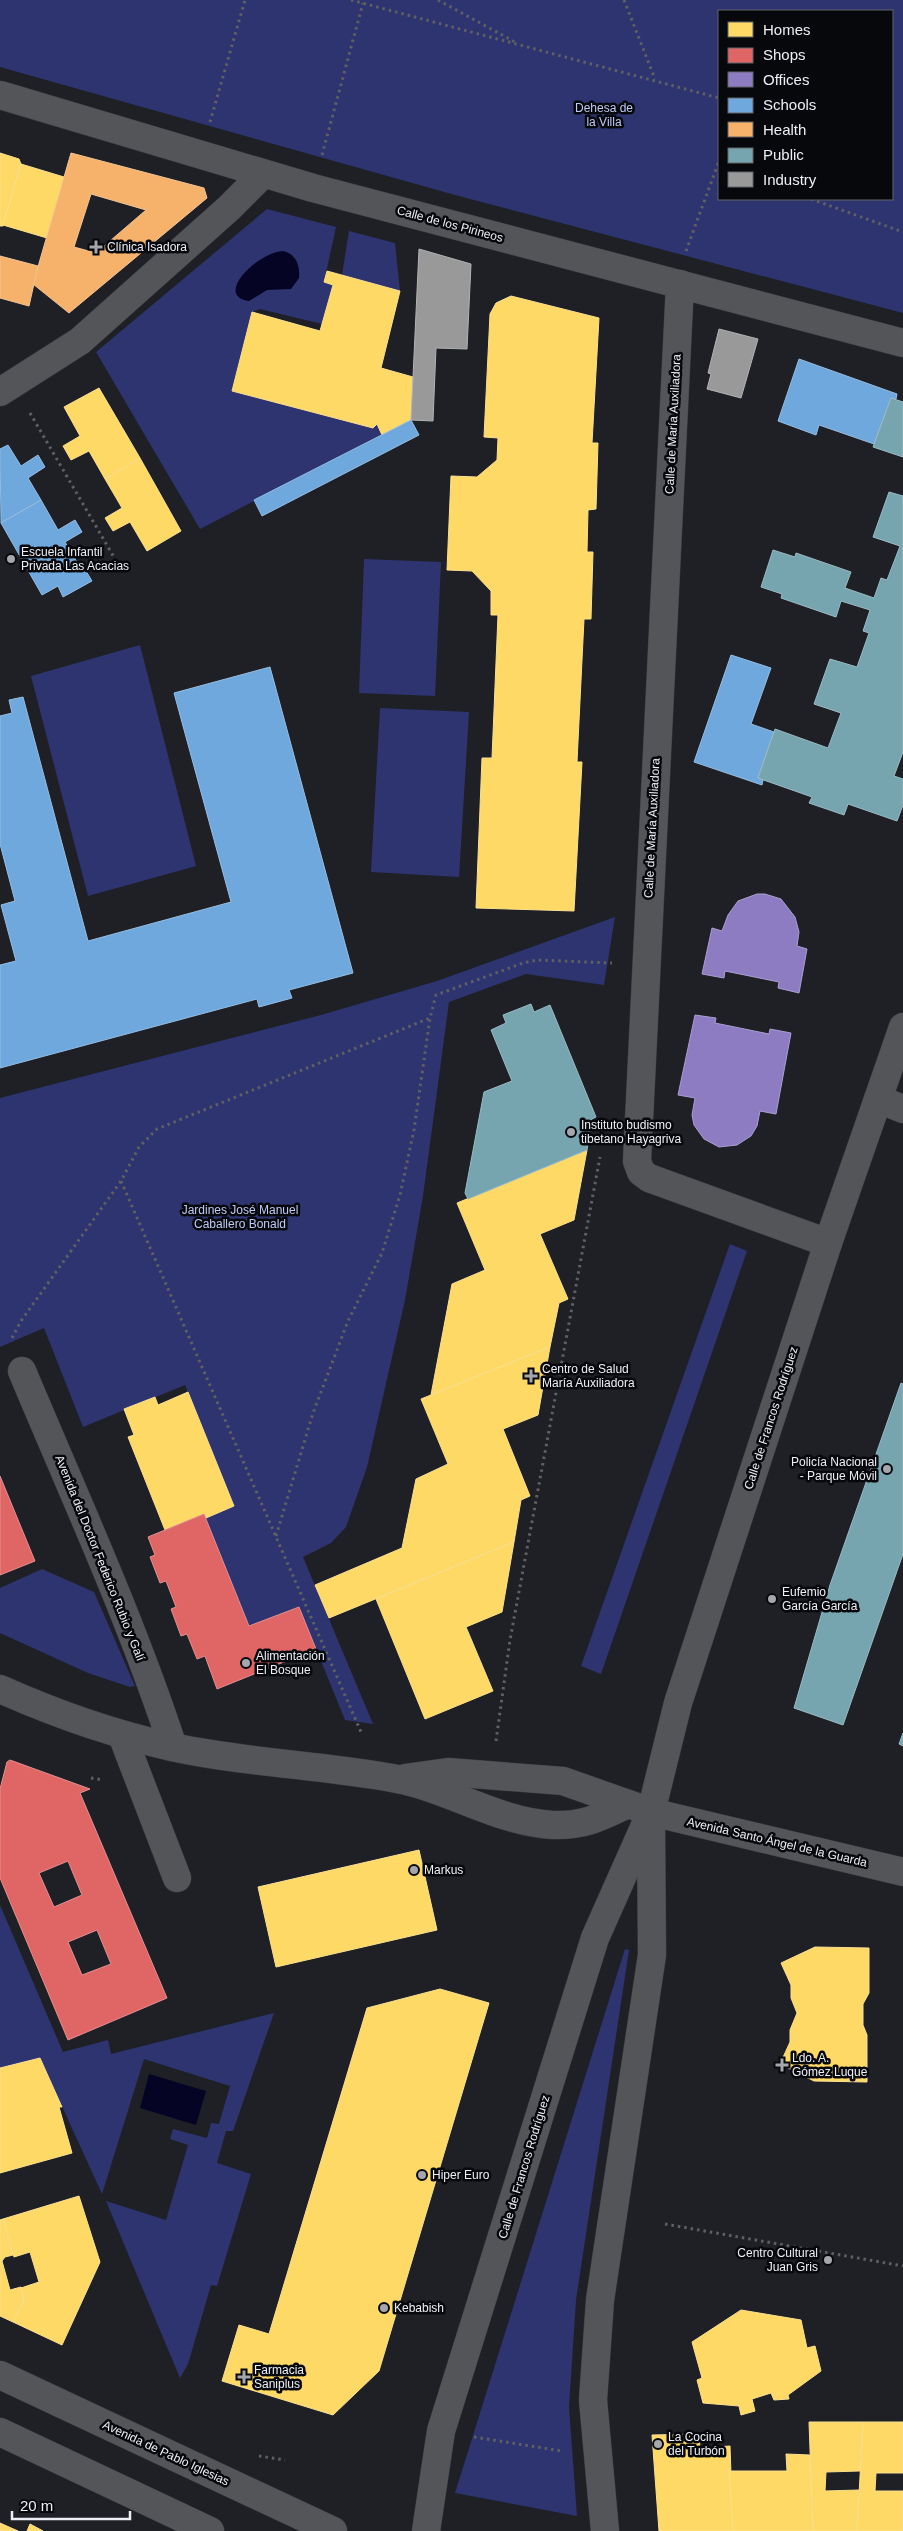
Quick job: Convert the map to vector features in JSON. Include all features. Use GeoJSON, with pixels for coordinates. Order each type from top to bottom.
{"type":"FeatureCollection","features":[{"type":"Feature","properties":{"kind":"street","name":"Calle de los Pirineos"},"geometry":{"type":"LineString","coordinates":[[0,95],[264,174],[681,272],[903,343]]}},
{"type":"Feature","properties":{"kind":"street"},"geometry":{"type":"LineString","coordinates":[[0,392],[80,341],[229,208],[264,174]]}},
{"type":"Feature","properties":{"kind":"street","name":"Calle de María Auxiliadora"},"geometry":{"type":"LineString","coordinates":[[681,272],[636,1145],[637,1161],[641,1172],[650,1178],[828,1243]]}},
{"type":"Feature","properties":{"kind":"street","name":"Calle de Francos Rodríguez"},"geometry":{"type":"LineString","coordinates":[[426,2531],[441,2431],[594,1938],[678,1703],[828,1243],[878,1099],[901,1041]]}},
{"type":"Feature","properties":{"kind":"street"},"geometry":{"type":"LineString","coordinates":[[878,1099],[903,1109]]}},
{"type":"Feature","properties":{"kind":"street","name":"Avenida del Doctor Federico Rubio y Galí"},"geometry":{"type":"LineString","coordinates":[[22,1371],[158,1699],[173,1747]]}},
{"type":"Feature","properties":{"kind":"street"},"geometry":{"type":"LineString","coordinates":[[0,1689],[44,1709],[122,1735],[173,1747],[398,1779],[514,1818],[552,1825],[589,1823],[640,1808]]}},
{"type":"Feature","properties":{"kind":"street"},"geometry":{"type":"LineString","coordinates":[[122,1735],[177,1878]]}},
{"type":"Feature","properties":{"kind":"street"},"geometry":{"type":"LineString","coordinates":[[398,1779],[448,1772],[563,1781],[640,1808]]}},
{"type":"Feature","properties":{"kind":"street","name":"Calle de Francos Rodríguez"},"geometry":{"type":"LineString","coordinates":[[606,2531],[593,2400],[595,2352],[600,2300],[652,1954],[640,1808]]}},
{"type":"Feature","properties":{"kind":"street","name":"Avenida Santo Ángel de la Guarda"},"geometry":{"type":"LineString","coordinates":[[640,1808],[903,1872]]}},
{"type":"Feature","properties":{"kind":"street","name":"Avenida de Pablo Iglesias"},"geometry":{"type":"LineString","coordinates":[[0,2375],[333,2531]]}},
{"type":"Feature","properties":{"kind":"street"},"geometry":{"type":"LineString","coordinates":[[0,2432],[210,2531]]}},
{"type":"Feature","properties":{"kind":"path"},"geometry":{"type":"LineString","coordinates":[[210,123],[245,0]]}},
{"type":"Feature","properties":{"kind":"path"},"geometry":{"type":"LineString","coordinates":[[351,0],[718,98]]}},
{"type":"Feature","properties":{"kind":"path"},"geometry":{"type":"LineString","coordinates":[[438,0],[520,44]]}},
{"type":"Feature","properties":{"kind":"path"},"geometry":{"type":"LineString","coordinates":[[624,0],[655,80]]}},
{"type":"Feature","properties":{"kind":"path"},"geometry":{"type":"LineString","coordinates":[[319,164],[363,3]]}},
{"type":"Feature","properties":{"kind":"path"},"geometry":{"type":"LineString","coordinates":[[681,272],[718,164]]}},
{"type":"Feature","properties":{"kind":"path"},"geometry":{"type":"LineString","coordinates":[[814,200],[903,232]]}},
{"type":"Feature","properties":{"kind":"path"},"geometry":{"type":"LineString","coordinates":[[38,427],[115,559]]}},
{"type":"Feature","properties":{"kind":"path"},"geometry":{"type":"LineString","coordinates":[[276,1537],[313,1413],[348,1321],[382,1253],[400,1195],[414,1130],[430,1018],[436,995],[523,963],[537,960],[617,963]]}},
{"type":"Feature","properties":{"kind":"path"},"geometry":{"type":"LineString","coordinates":[[9,1344],[21,1322],[121,1181],[139,1147],[157,1129],[430,1018]]}},
{"type":"Feature","properties":{"kind":"path"},"geometry":{"type":"LineString","coordinates":[[495,1750],[510,1640],[601,1153]]}},
{"type":"Feature","properties":{"kind":"path"},"geometry":{"type":"LineString","coordinates":[[121,1181],[361,1732]]}},
{"type":"Feature","properties":{"kind":"path"},"geometry":{"type":"LineString","coordinates":[[665,2224],[903,2266]]}},
{"type":"Feature","properties":{"kind":"path"},"geometry":{"type":"LineString","coordinates":[[471,2436],[566,2451]]}},
{"type":"Feature","properties":{"kind":"path"},"geometry":{"type":"LineString","coordinates":[[249,2454],[285,2460]]}},
{"type":"Feature","properties":{"kind":"green space","name":"Dehesa de la Villa"},"geometry":{"type":"Polygon","coordinates":[[[0,0],[903,0],[903,313],[455,195],[0,67],[0,0]]]}},
{"type":"Feature","properties":{"kind":"green space"},"geometry":{"type":"Polygon","coordinates":[[[267,209],[336,227],[324,282],[333,285],[322,324],[260,309],[252,312],[232,391],[373,428],[377,424],[382,435],[200,529],[96,352],[267,209]]]}},
{"type":"Feature","properties":{"kind":"green space"},"geometry":{"type":"Polygon","coordinates":[[[349,231],[395,243],[400,291],[342,275],[349,231]]]}},
{"type":"Feature","properties":{"kind":"green space"},"geometry":{"type":"Polygon","coordinates":[[[364,559],[441,562],[435,696],[359,693],[364,559]]]}},
{"type":"Feature","properties":{"kind":"green space"},"geometry":{"type":"Polygon","coordinates":[[[140,645],[196,866],[88,896],[31,676],[140,645]]]}},
{"type":"Feature","properties":{"kind":"green space"},"geometry":{"type":"Polygon","coordinates":[[[380,708],[469,712],[459,877],[371,872],[380,708]]]}},
{"type":"Feature","properties":{"kind":"green space","name":"Jardines José Manuel Caballero Bonald"},"geometry":{"type":"Polygon","coordinates":[[[615,917],[604,985],[526,974],[449,1002],[423,1196],[405,1300],[367,1467],[346,1527],[331,1543],[303,1557],[373,1724],[345,1720],[299,1607],[249,1626],[206,1518],[234,1505],[185,1385],[83,1427],[44,1328],[0,1347],[0,1098],[321,1015],[437,981],[615,917]]]}},
{"type":"Feature","properties":{"kind":"green space"},"geometry":{"type":"Polygon","coordinates":[[[730,1244],[747,1251],[601,1674],[581,1666],[730,1244]]]}},
{"type":"Feature","properties":{"kind":"green space"},"geometry":{"type":"Polygon","coordinates":[[[42,1569],[94,1592],[135,1686],[130,1687],[88,1673],[0,1633],[0,1588],[42,1569]]]}},
{"type":"Feature","properties":{"kind":"green space"},"geometry":{"type":"Polygon","coordinates":[[[0,1905],[63,2052],[108,2040],[111,2054],[274,2013],[233,2131],[226,2131],[217,2163],[251,2174],[217,2286],[211,2285],[188,2364],[180,2378],[106,2201],[166,2220],[188,2145],[170,2139],[173,2129],[207,2138],[211,2123],[219,2124],[230,2086],[144,2059],[102,2194],[40,2058],[0,2068],[0,1905]]]}},
{"type":"Feature","properties":{"kind":"green space"},"geometry":{"type":"Polygon","coordinates":[[[625,1949],[629,1950],[576,2300],[569,2407],[577,2516],[455,2493],[625,1949]]]}},
{"type":"Feature","properties":{"kind":"shaded area"},"geometry":{"type":"Polygon","coordinates":[[[283,251],[294,257],[299,269],[299,278],[291,289],[267,290],[249,301],[239,297],[236,291],[237,283],[243,274],[262,259],[273,253],[283,251]]]}},
{"type":"Feature","properties":{"kind":"shaded area"},"geometry":{"type":"Polygon","coordinates":[[[149,2074],[206,2091],[196,2125],[140,2108],[149,2074]]]}},
{"type":"Feature","properties":{"kind":"building: Homes"},"geometry":{"type":"Polygon","coordinates":[[[0,153],[19,159],[21,164],[3,226],[0,226],[0,153]]]}},
{"type":"Feature","properties":{"kind":"building: Homes"},"geometry":{"type":"Polygon","coordinates":[[[21,164],[64,177],[47,238],[3,225],[21,164]]]}},
{"type":"Feature","properties":{"kind":"building: Homes"},"geometry":{"type":"Polygon","coordinates":[[[327,271],[400,291],[381,368],[413,377],[411,420],[382,435],[377,424],[373,428],[232,391],[252,312],[320,331],[333,285],[324,282],[327,271]]]}},
{"type":"Feature","properties":{"kind":"building: Homes"},"geometry":{"type":"Polygon","coordinates":[[[511,296],[599,318],[592,443],[598,443],[596,509],[588,510],[587,552],[593,552],[591,619],[584,619],[577,762],[582,762],[574,911],[476,908],[482,758],[492,758],[498,615],[491,615],[491,591],[472,571],[447,570],[451,476],[477,477],[497,460],[498,438],[484,437],[490,314],[496,303],[511,296]]]}},
{"type":"Feature","properties":{"kind":"building: Homes"},"geometry":{"type":"Polygon","coordinates":[[[99,388],[140,458],[105,479],[89,451],[71,460],[63,446],[80,436],[64,407],[99,388]]]}},
{"type":"Feature","properties":{"kind":"building: Homes"},"geometry":{"type":"Polygon","coordinates":[[[140,458],[181,531],[147,551],[130,522],[113,531],[105,518],[122,508],[105,479],[140,458]]]}},
{"type":"Feature","properties":{"kind":"building: Homes"},"geometry":{"type":"Polygon","coordinates":[[[587,1150],[574,1220],[540,1234],[568,1299],[559,1303],[550,1347],[431,1395],[452,1284],[485,1270],[457,1203],[587,1150]]]}},
{"type":"Feature","properties":{"kind":"building: Homes"},"geometry":{"type":"Polygon","coordinates":[[[550,1347],[538,1415],[503,1429],[530,1496],[521,1500],[514,1542],[329,1618],[315,1585],[402,1548],[416,1479],[448,1464],[421,1399],[550,1347]]]}},
{"type":"Feature","properties":{"kind":"building: Homes"},"geometry":{"type":"Polygon","coordinates":[[[188,1392],[234,1506],[206,1518],[204,1514],[165,1530],[128,1437],[134,1435],[124,1409],[155,1397],[158,1405],[188,1392]]]}},
{"type":"Feature","properties":{"kind":"building: Homes"},"geometry":{"type":"Polygon","coordinates":[[[514,1542],[502,1612],[466,1627],[493,1691],[425,1719],[376,1599],[514,1542]]]}},
{"type":"Feature","properties":{"kind":"building: Homes"},"geometry":{"type":"Polygon","coordinates":[[[419,1850],[437,1930],[276,1967],[258,1887],[419,1850]]]}},
{"type":"Feature","properties":{"kind":"building: Homes"},"geometry":{"type":"Polygon","coordinates":[[[815,1947],[869,1948],[869,1993],[863,2004],[863,2025],[867,2035],[867,2082],[814,2081],[780,2064],[790,2042],[790,2030],[797,2013],[791,1998],[791,1985],[781,1963],[815,1947]]]}},
{"type":"Feature","properties":{"kind":"building: Homes"},"geometry":{"type":"Polygon","coordinates":[[[440,1989],[489,2003],[379,2371],[333,2415],[222,2381],[239,2325],[269,2334],[367,2008],[440,1989]]]}},
{"type":"Feature","properties":{"kind":"building: Homes"},"geometry":{"type":"Polygon","coordinates":[[[40,2058],[62,2107],[59,2107],[72,2153],[0,2173],[0,2068],[40,2058]]]}},
{"type":"Feature","properties":{"kind":"building: Homes"},"geometry":{"type":"Polygon","coordinates":[[[79,2196],[100,2262],[62,2345],[13,2322],[24,2299],[21,2288],[39,2282],[30,2252],[14,2257],[3,2219],[79,2196]]]}},
{"type":"Feature","properties":{"kind":"building: Homes"},"geometry":{"type":"Polygon","coordinates":[[[3,2219],[13,2255],[5,2257],[2,2261],[10,2290],[21,2287],[24,2299],[13,2322],[0,2316],[0,2220],[3,2219]]]}},
{"type":"Feature","properties":{"kind":"building: Homes"},"geometry":{"type":"Polygon","coordinates":[[[741,2310],[801,2320],[807,2348],[815,2346],[821,2371],[788,2395],[789,2399],[774,2400],[771,2393],[752,2399],[755,2411],[741,2415],[739,2406],[703,2403],[697,2380],[702,2378],[692,2342],[741,2310]]]}},
{"type":"Feature","properties":{"kind":"building: Homes"},"geometry":{"type":"Polygon","coordinates":[[[809,2422],[863,2422],[860,2471],[826,2472],[825,2491],[859,2490],[857,2531],[813,2531],[809,2422]]]}},
{"type":"Feature","properties":{"kind":"building: Homes"},"geometry":{"type":"Polygon","coordinates":[[[863,2422],[903,2422],[903,2473],[876,2473],[875,2491],[903,2491],[903,2531],[857,2531],[863,2422]]]}},
{"type":"Feature","properties":{"kind":"building: Homes"},"geometry":{"type":"Polygon","coordinates":[[[699,2434],[700,2448],[730,2446],[733,2531],[659,2531],[652,2435],[699,2434]]]}},
{"type":"Feature","properties":{"kind":"building: Homes"},"geometry":{"type":"Polygon","coordinates":[[[786,2454],[810,2455],[813,2531],[733,2531],[729,2471],[787,2471],[786,2454]]]}},
{"type":"Feature","properties":{"kind":"building: Homes"},"geometry":{"type":"Polygon","coordinates":[[[0,2523],[18,2531],[0,2531],[0,2523]]]}},
{"type":"Feature","properties":{"kind":"building: Homes"},"geometry":{"type":"Polygon","coordinates":[[[30,2524],[43,2531],[27,2531],[30,2524]]]}},
{"type":"Feature","properties":{"kind":"building: Shops"},"geometry":{"type":"Polygon","coordinates":[[[0,1476],[35,1561],[0,1575],[0,1476]]]}},
{"type":"Feature","properties":{"kind":"building: Shops"},"geometry":{"type":"Polygon","coordinates":[[[204,1514],[249,1626],[299,1607],[316,1649],[217,1689],[205,1656],[197,1659],[187,1634],[181,1636],[171,1609],[176,1607],[166,1581],[160,1583],[150,1557],[155,1555],[148,1537],[204,1514]]]}},
{"type":"Feature","properties":{"kind":"building: Shops"},"geometry":{"type":"Polygon","coordinates":[[[10,1760],[90,1789],[80,1793],[167,1998],[68,2040],[0,1878],[0,1789],[7,1762],[10,1760]],[[68,1861],[39,1873],[54,1907],[82,1895],[68,1861]],[[97,1930],[68,1942],[82,1975],[111,1964],[97,1930]]]}},
{"type":"Feature","properties":{"kind":"building: Offices"},"geometry":{"type":"Polygon","coordinates":[[[757,894],[765,894],[781,899],[795,917],[799,932],[797,946],[807,949],[799,993],[778,988],[779,982],[725,971],[724,978],[702,974],[712,928],[722,931],[728,915],[738,901],[757,894]]]}},
{"type":"Feature","properties":{"kind":"building: Offices"},"geometry":{"type":"Polygon","coordinates":[[[695,1015],[716,1018],[715,1023],[769,1034],[770,1029],[791,1033],[776,1114],[760,1111],[757,1126],[751,1136],[737,1145],[719,1147],[704,1139],[694,1125],[692,1115],[695,1098],[678,1095],[695,1015]]]}},
{"type":"Feature","properties":{"kind":"building: Schools"},"geometry":{"type":"Polygon","coordinates":[[[799,359],[897,394],[896,399],[891,398],[874,444],[819,425],[816,435],[778,421],[799,359]]]}},
{"type":"Feature","properties":{"kind":"building: Schools"},"geometry":{"type":"Polygon","coordinates":[[[411,420],[419,435],[262,516],[254,500],[411,420]]]}},
{"type":"Feature","properties":{"kind":"building: Schools"},"geometry":{"type":"Polygon","coordinates":[[[8,445],[21,466],[38,455],[45,467],[28,478],[41,500],[1,523],[0,449],[8,445]]]}},
{"type":"Feature","properties":{"kind":"building: Schools"},"geometry":{"type":"Polygon","coordinates":[[[41,500],[58,530],[75,520],[82,532],[65,542],[83,572],[86,571],[92,581],[63,597],[58,586],[42,595],[1,523],[41,500]]]}},
{"type":"Feature","properties":{"kind":"building: Schools"},"geometry":{"type":"Polygon","coordinates":[[[731,655],[771,668],[751,724],[774,732],[758,778],[763,780],[762,785],[694,762],[731,655]]]}},
{"type":"Feature","properties":{"kind":"building: Schools"},"geometry":{"type":"Polygon","coordinates":[[[270,667],[353,973],[289,990],[292,998],[259,1007],[257,999],[0,1068],[0,965],[16,961],[1,905],[15,901],[0,844],[0,716],[12,713],[9,700],[23,697],[88,941],[231,902],[174,693],[270,667]]]}},
{"type":"Feature","properties":{"kind":"building: Health","name":"Clínica Isadora"},"geometry":{"type":"Polygon","coordinates":[[[71,153],[204,188],[207,198],[69,313],[33,284],[71,153]],[[91,194],[74,247],[96,253],[146,210],[91,194]]]}},
{"type":"Feature","properties":{"kind":"building: Health"},"geometry":{"type":"Polygon","coordinates":[[[0,256],[38,266],[29,306],[0,298],[0,256]]]}},
{"type":"Feature","properties":{"kind":"building: Public"},"geometry":{"type":"Polygon","coordinates":[[[891,398],[903,402],[903,457],[873,447],[891,398]]]}},
{"type":"Feature","properties":{"kind":"building: Public"},"geometry":{"type":"Polygon","coordinates":[[[889,492],[903,496],[903,752],[894,776],[903,779],[903,805],[897,821],[848,804],[844,815],[809,803],[812,797],[758,778],[775,729],[828,748],[841,713],[814,704],[830,659],[857,667],[869,633],[863,631],[870,610],[841,601],[836,617],[781,598],[782,594],[761,587],[773,550],[795,557],[796,553],[851,572],[845,588],[874,598],[881,578],[887,580],[900,546],[873,537],[889,492]]]}},
{"type":"Feature","properties":{"kind":"building: Public"},"geometry":{"type":"Polygon","coordinates":[[[531,1004],[534,1012],[550,1005],[596,1117],[592,1119],[587,1150],[468,1199],[465,1193],[484,1092],[512,1081],[491,1030],[506,1023],[503,1015],[531,1004]]]}},
{"type":"Feature","properties":{"kind":"building: Public","name":"Policía Nacional - Parque Móvil"},"geometry":{"type":"Polygon","coordinates":[[[901,1383],[903,1384],[903,1554],[843,1725],[794,1708],[830,1585],[901,1383]]]}},
{"type":"Feature","properties":{"kind":"building: Public"},"geometry":{"type":"Polygon","coordinates":[[[903,1733],[903,1746],[899,1744],[903,1733]]]}},
{"type":"Feature","properties":{"kind":"building: Industry"},"geometry":{"type":"Polygon","coordinates":[[[419,249],[471,264],[467,349],[436,348],[433,421],[411,420],[419,249]]]}},
{"type":"Feature","properties":{"kind":"building: Industry"},"geometry":{"type":"Polygon","coordinates":[[[719,329],[758,339],[741,398],[707,389],[711,374],[708,373],[719,329]]]}},
{"type":"Feature","properties":{"kind":"place","name":"Clínica Isadora"},"geometry":{"type":"Point","coordinates":[96,247]}},
{"type":"Feature","properties":{"kind":"place","name":"Escuela Infantil Privada Las Acacias"},"geometry":{"type":"Point","coordinates":[11,559]}},
{"type":"Feature","properties":{"kind":"place","name":"Instituto budismo tibetano Hayagriva"},"geometry":{"type":"Point","coordinates":[571,1132]}},
{"type":"Feature","properties":{"kind":"place","name":"Centro de Salud María Auxiliadora"},"geometry":{"type":"Point","coordinates":[531,1376]}},
{"type":"Feature","properties":{"kind":"place","name":"Policía Nacional - Parque Móvil"},"geometry":{"type":"Point","coordinates":[887,1469]}},
{"type":"Feature","properties":{"kind":"place","name":"Eufemio García García"},"geometry":{"type":"Point","coordinates":[772,1599]}},
{"type":"Feature","properties":{"kind":"place","name":"Alimentación El Bosque"},"geometry":{"type":"Point","coordinates":[246,1663]}},
{"type":"Feature","properties":{"kind":"place","name":"Markus"},"geometry":{"type":"Point","coordinates":[414,1870]}},
{"type":"Feature","properties":{"kind":"place","name":"Ldo. A. Gómez Luque"},"geometry":{"type":"Point","coordinates":[782,2065]}},
{"type":"Feature","properties":{"kind":"place","name":"Hiper Euro"},"geometry":{"type":"Point","coordinates":[422,2175]}},
{"type":"Feature","properties":{"kind":"place","name":"Centro Cultural Juan Gris"},"geometry":{"type":"Point","coordinates":[828,2260]}},
{"type":"Feature","properties":{"kind":"place","name":"Kebabish"},"geometry":{"type":"Point","coordinates":[384,2308]}},
{"type":"Feature","properties":{"kind":"place","name":"Farmacia Saniplus"},"geometry":{"type":"Point","coordinates":[244,2377]}},
{"type":"Feature","properties":{"kind":"place","name":"La Cocina del Turbón"},"geometry":{"type":"Point","coordinates":[658,2444]}}]}
